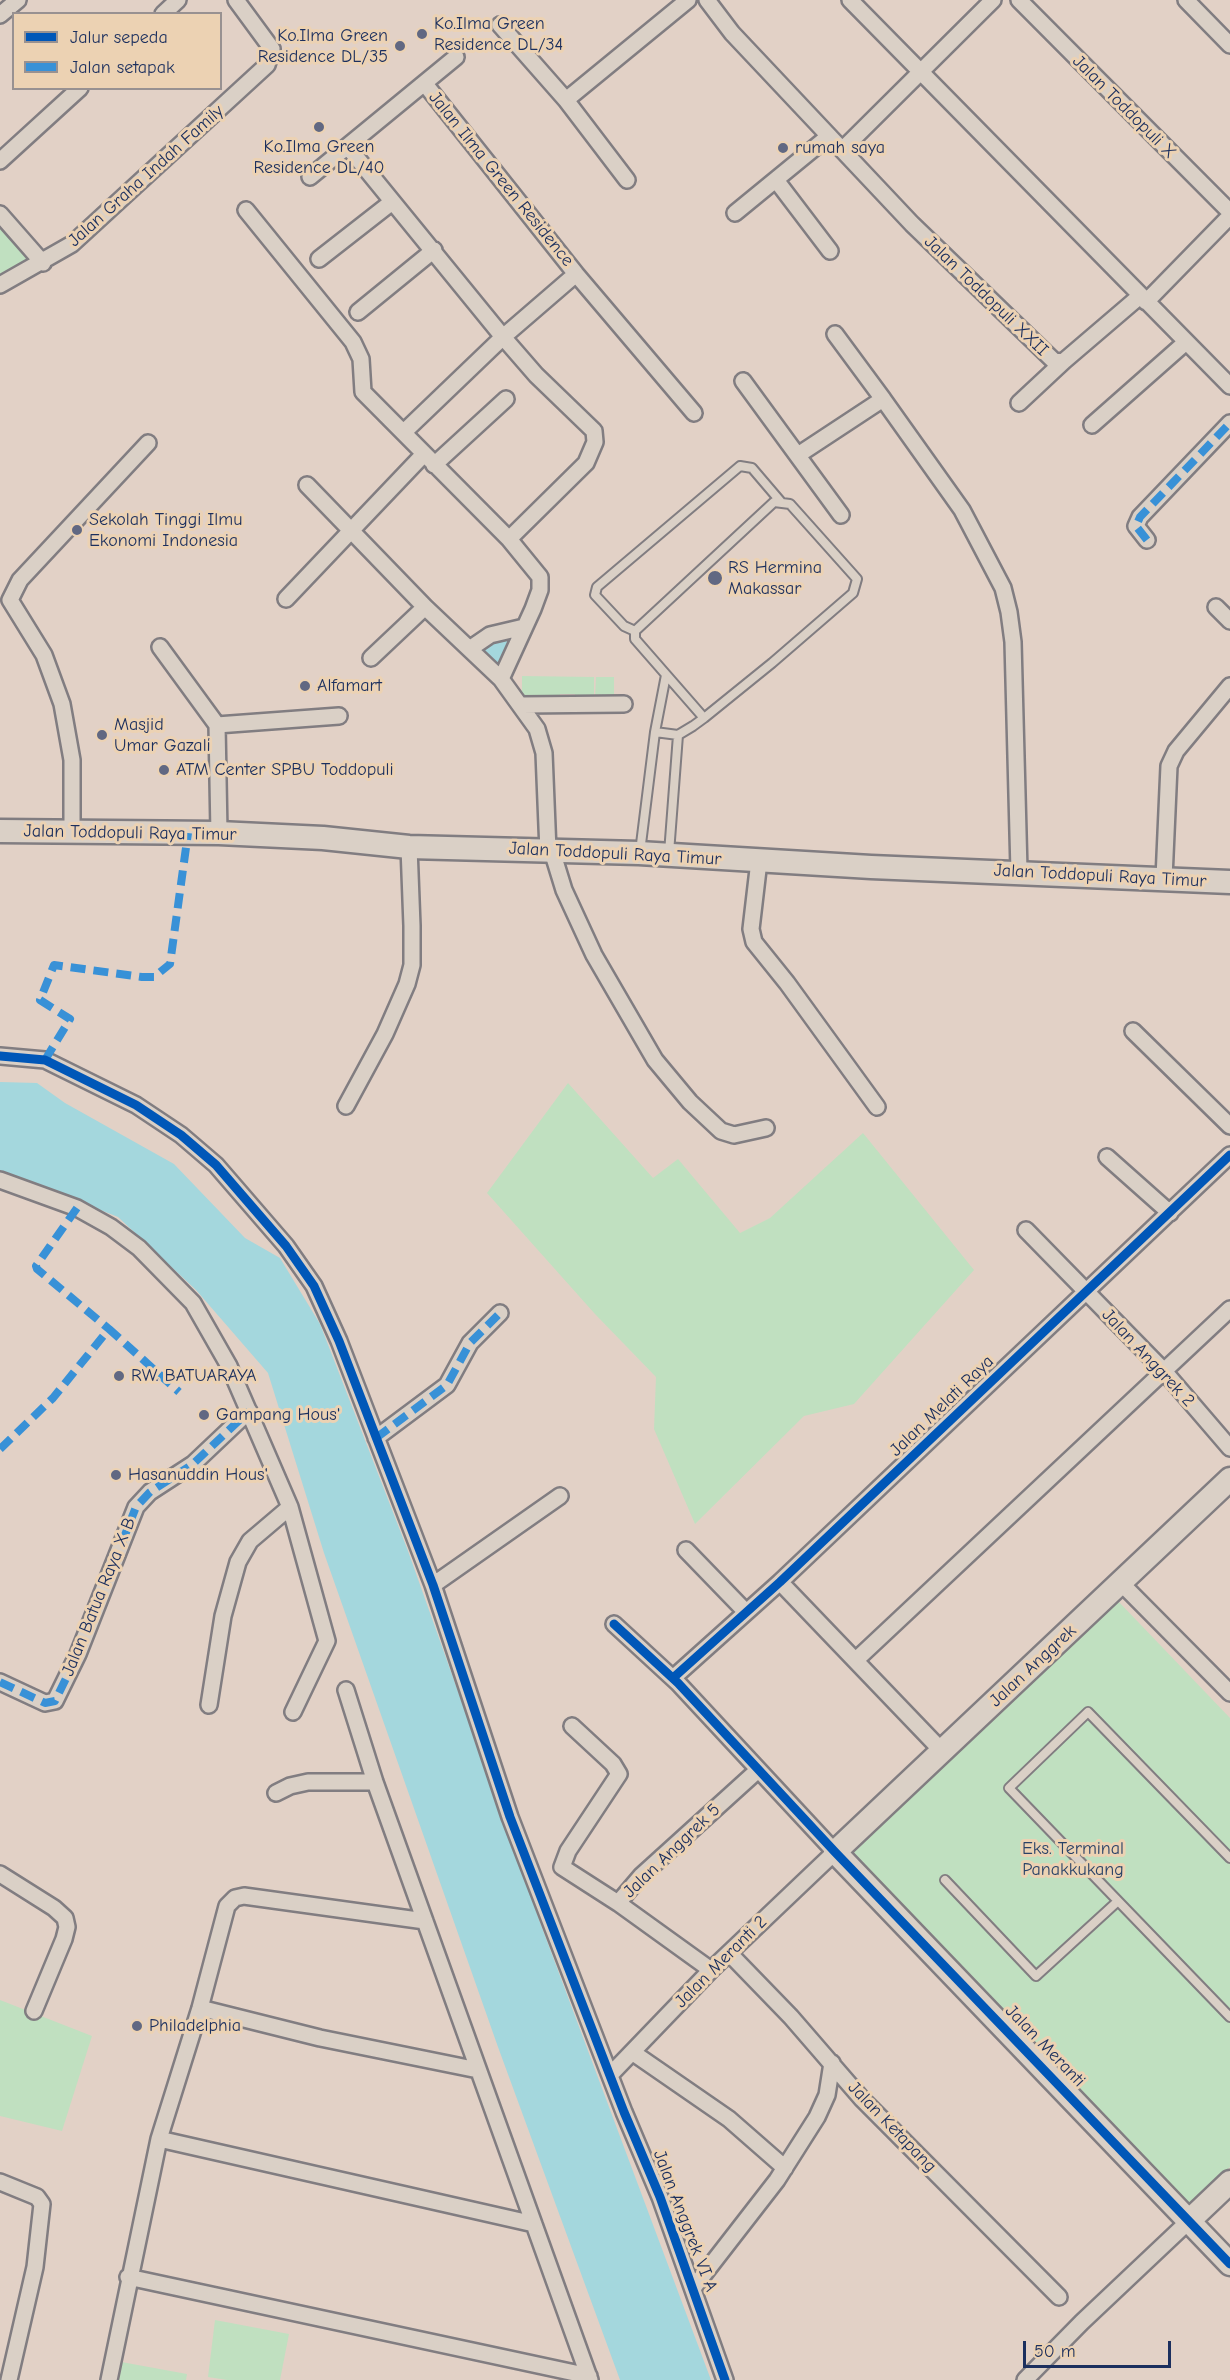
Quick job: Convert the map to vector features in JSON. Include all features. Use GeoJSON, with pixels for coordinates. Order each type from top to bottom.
{"type":"FeatureCollection","features":[{"type":"Feature","properties":{"kind":"main road","name":"Jalan Toddopuli Raya Timur"},"geometry":{"type":"LineString","coordinates":[[0,831],[219,833],[323,838],[409,847],[639,854],[1230,882]]}},
{"type":"Feature","properties":{"kind":"main road","name":"Jalan Anggrek"},"geometry":{"type":"LineString","coordinates":[[835,1852],[1230,1479]]}},
{"type":"Feature","properties":{"kind":"main road","name":"Jalan Meranti"},"geometry":{"type":"LineString","coordinates":[[835,1852],[1230,2264]]}},
{"type":"Feature","properties":{"kind":"main road"},"geometry":{"type":"LineString","coordinates":[[1190,2220],[1230,2182]]}},
{"type":"Feature","properties":{"kind":"street"},"geometry":{"type":"LineString","coordinates":[[0,15],[18,0]]}},
{"type":"Feature","properties":{"kind":"street"},"geometry":{"type":"LineString","coordinates":[[166,12],[178,0]]}},
{"type":"Feature","properties":{"kind":"street","name":"Jalan Graha Indah Family"},"geometry":{"type":"LineString","coordinates":[[0,285],[44,263],[83,235],[267,65],[272,49],[236,0]]}},
{"type":"Feature","properties":{"kind":"street"},"geometry":{"type":"LineString","coordinates":[[566,100],[688,0]]}},
{"type":"Feature","properties":{"kind":"street","name":"Jalan Toddopuli XXII"},"geometry":{"type":"LineString","coordinates":[[707,0],[732,33],[912,224],[1055,362],[1064,361],[1143,299],[1230,214]]}},
{"type":"Feature","properties":{"kind":"street"},"geometry":{"type":"LineString","coordinates":[[850,0],[1230,386]]}},
{"type":"Feature","properties":{"kind":"street"},"geometry":{"type":"LineString","coordinates":[[843,149],[993,0]]}},
{"type":"Feature","properties":{"kind":"street","name":"Jalan Toddopuli X"},"geometry":{"type":"LineString","coordinates":[[1019,0],[1230,214]]}},
{"type":"Feature","properties":{"kind":"street"},"geometry":{"type":"LineString","coordinates":[[1185,0],[1230,45]]}},
{"type":"Feature","properties":{"kind":"street"},"geometry":{"type":"LineString","coordinates":[[500,25],[566,100],[627,180]]}},
{"type":"Feature","properties":{"kind":"street","name":"Jalan Ilma Green Residence"},"geometry":{"type":"LineString","coordinates":[[310,177],[456,57]]}},
{"type":"Feature","properties":{"kind":"street","name":"Jalan Ilma Green Residence"},"geometry":{"type":"LineString","coordinates":[[425,84],[576,274],[694,413]]}},
{"type":"Feature","properties":{"kind":"street"},"geometry":{"type":"LineString","coordinates":[[2,156],[78,90]]}},
{"type":"Feature","properties":{"kind":"street"},"geometry":{"type":"LineString","coordinates":[[735,213],[829,136]]}},
{"type":"Feature","properties":{"kind":"street"},"geometry":{"type":"LineString","coordinates":[[348,147],[503,337],[536,375],[594,431],[595,442],[586,463],[509,539]]}},
{"type":"Feature","properties":{"kind":"street"},"geometry":{"type":"LineString","coordinates":[[776,180],[830,251]]}},
{"type":"Feature","properties":{"kind":"street"},"geometry":{"type":"LineString","coordinates":[[319,259],[392,202]]}},
{"type":"Feature","properties":{"kind":"street"},"geometry":{"type":"LineString","coordinates":[[246,210],[353,342],[361,359],[363,392],[509,539],[540,577],[540,590],[501,679]]}},
{"type":"Feature","properties":{"kind":"street"},"geometry":{"type":"LineString","coordinates":[[0,214],[44,263]]}},
{"type":"Feature","properties":{"kind":"street"},"geometry":{"type":"LineString","coordinates":[[358,312],[434,250]]}},
{"type":"Feature","properties":{"kind":"street","name":"Jalan Ilma Green Residence"},"geometry":{"type":"LineString","coordinates":[[404,432],[503,337],[576,274]]}},
{"type":"Feature","properties":{"kind":"street"},"geometry":{"type":"LineString","coordinates":[[835,334],[962,510],[1003,588],[1013,642],[1019,871]]}},
{"type":"Feature","properties":{"kind":"street"},"geometry":{"type":"LineString","coordinates":[[1092,425],[1186,342]]}},
{"type":"Feature","properties":{"kind":"street"},"geometry":{"type":"LineString","coordinates":[[1019,403],[1064,361]]}},
{"type":"Feature","properties":{"kind":"street"},"geometry":{"type":"LineString","coordinates":[[742,381],[842,515]]}},
{"type":"Feature","properties":{"kind":"street"},"geometry":{"type":"LineString","coordinates":[[434,465],[506,399]]}},
{"type":"Feature","properties":{"kind":"street"},"geometry":{"type":"LineString","coordinates":[[798,455],[883,399]]}},
{"type":"Feature","properties":{"kind":"street"},"geometry":{"type":"LineString","coordinates":[[1147,540],[1136,525],[1140,517],[1230,423]]}},
{"type":"Feature","properties":{"kind":"street"},"geometry":{"type":"LineString","coordinates":[[72,831],[72,760],[62,704],[44,655],[6,604],[20,580],[147,442]]}},
{"type":"Feature","properties":{"kind":"street"},"geometry":{"type":"LineString","coordinates":[[286,598],[424,454]]}},
{"type":"Feature","properties":{"kind":"street"},"geometry":{"type":"LineString","coordinates":[[307,485],[425,607],[471,648],[522,705],[538,733],[545,764],[550,851],[564,890],[594,955],[655,1060],[690,1102],[721,1131],[734,1135],[766,1128]]}},
{"type":"Feature","properties":{"kind":"street"},"geometry":{"type":"LineString","coordinates":[[371,658],[425,607]]}},
{"type":"Feature","properties":{"kind":"street"},"geometry":{"type":"LineString","coordinates":[[1216,607],[1230,621]]}},
{"type":"Feature","properties":{"kind":"street"},"geometry":{"type":"LineString","coordinates":[[471,648],[490,635],[524,627]]}},
{"type":"Feature","properties":{"kind":"street"},"geometry":{"type":"LineString","coordinates":[[160,647],[217,725],[219,833]]}},
{"type":"Feature","properties":{"kind":"street"},"geometry":{"type":"LineString","coordinates":[[1164,878],[1169,766],[1176,751],[1230,686]]}},
{"type":"Feature","properties":{"kind":"street"},"geometry":{"type":"LineString","coordinates":[[522,705],[624,704]]}},
{"type":"Feature","properties":{"kind":"street"},"geometry":{"type":"LineString","coordinates":[[538,733],[544,720],[561,705]]}},
{"type":"Feature","properties":{"kind":"street"},"geometry":{"type":"LineString","coordinates":[[217,725],[339,716]]}},
{"type":"Feature","properties":{"kind":"street"},"geometry":{"type":"LineString","coordinates":[[346,1106],[385,1034],[407,984],[412,965],[409,847]]}},
{"type":"Feature","properties":{"kind":"street"},"geometry":{"type":"LineString","coordinates":[[759,861],[751,929],[754,942],[788,983],[877,1107]]}},
{"type":"Feature","properties":{"kind":"street"},"geometry":{"type":"LineString","coordinates":[[1133,1031],[1230,1126]]}},
{"type":"Feature","properties":{"kind":"street","name":"Jalan Anggrek VI A"},"geometry":{"type":"LineString","coordinates":[[0,1056],[45,1060],[136,1105],[181,1135],[216,1165],[286,1246],[314,1286],[339,1341],[433,1586],[510,1817],[694,2288],[725,2380]]}},
{"type":"Feature","properties":{"kind":"street","name":"Jalan Melati Raya"},"geometry":{"type":"LineString","coordinates":[[673,1678],[712,1646],[1230,1155]]}},
{"type":"Feature","properties":{"kind":"street"},"geometry":{"type":"LineString","coordinates":[[1107,1156],[1170,1213]]}},
{"type":"Feature","properties":{"kind":"street"},"geometry":{"type":"LineString","coordinates":[[0,1180],[77,1208],[111,1227],[139,1248],[193,1303],[229,1366],[290,1507],[327,1641],[293,1712]]}},
{"type":"Feature","properties":{"kind":"street","name":"Jalan Anggrek 2"},"geometry":{"type":"LineString","coordinates":[[1026,1230],[1163,1370],[1230,1448]]}},
{"type":"Feature","properties":{"kind":"street"},"geometry":{"type":"LineString","coordinates":[[856,1660],[1163,1370],[1230,1310]]}},
{"type":"Feature","properties":{"kind":"street"},"geometry":{"type":"LineString","coordinates":[[376,1438],[447,1385],[470,1343],[500,1313]]}},
{"type":"Feature","properties":{"kind":"street","name":"Jalan Batua Raya X B"},"geometry":{"type":"LineString","coordinates":[[0,1682],[45,1703],[55,1701],[78,1654],[136,1507],[150,1492],[193,1464],[249,1412]]}},
{"type":"Feature","properties":{"kind":"street"},"geometry":{"type":"LineString","coordinates":[[433,1586],[560,1496]]}},
{"type":"Feature","properties":{"kind":"street"},"geometry":{"type":"LineString","coordinates":[[210,1705],[223,1616],[238,1562],[250,1541],[290,1507]]}},
{"type":"Feature","properties":{"kind":"street"},"geometry":{"type":"LineString","coordinates":[[686,1550],[746,1612]]}},
{"type":"Feature","properties":{"kind":"street"},"geometry":{"type":"LineString","coordinates":[[780,1582],[942,1751]]}},
{"type":"Feature","properties":{"kind":"street"},"geometry":{"type":"LineString","coordinates":[[1120,1583],[1230,1693]]}},
{"type":"Feature","properties":{"kind":"street"},"geometry":{"type":"LineString","coordinates":[[614,1623],[673,1678],[835,1852]]}},
{"type":"Feature","properties":{"kind":"street"},"geometry":{"type":"LineString","coordinates":[[346,1690],[375,1782],[589,2378]]}},
{"type":"Feature","properties":{"kind":"street"},"geometry":{"type":"LineString","coordinates":[[572,1726],[613,1764],[619,1774],[568,1851],[562,1867],[618,1903]]}},
{"type":"Feature","properties":{"kind":"street","name":"Jalan Anggrek 5"},"geometry":{"type":"LineString","coordinates":[[711,1970],[618,1903],[641,1876],[758,1770]]}},
{"type":"Feature","properties":{"kind":"street"},"geometry":{"type":"LineString","coordinates":[[276,1793],[290,1786],[308,1782],[375,1782]]}},
{"type":"Feature","properties":{"kind":"street","name":"Jalan Meranti 2"},"geometry":{"type":"LineString","coordinates":[[610,2075],[711,1970],[835,1852]]}},
{"type":"Feature","properties":{"kind":"street"},"geometry":{"type":"LineString","coordinates":[[0,1874],[54,1908],[65,1918],[67,1927],[64,1939],[34,2011]]}},
{"type":"Feature","properties":{"kind":"street"},"geometry":{"type":"LineString","coordinates":[[109,2380],[128,2277],[159,2139],[200,2008],[224,1913],[231,1901],[239,1896],[425,1921]]}},
{"type":"Feature","properties":{"kind":"street","name":"Jalan Ketapang"},"geometry":{"type":"LineString","coordinates":[[729,1953],[832,2063],[862,2099],[1059,2297]]}},
{"type":"Feature","properties":{"kind":"street"},"geometry":{"type":"LineString","coordinates":[[200,2008],[320,2038],[478,2070]]}},
{"type":"Feature","properties":{"kind":"street"},"geometry":{"type":"LineString","coordinates":[[632,2052],[729,2119],[785,2168]]}},
{"type":"Feature","properties":{"kind":"street"},"geometry":{"type":"LineString","coordinates":[[694,2288],[785,2168],[817,2117],[827,2095],[832,2063]]}},
{"type":"Feature","properties":{"kind":"street"},"geometry":{"type":"LineString","coordinates":[[159,2139],[534,2224]]}},
{"type":"Feature","properties":{"kind":"street"},"geometry":{"type":"LineString","coordinates":[[0,2182],[37,2197],[42,2204],[36,2267],[9,2380]]}},
{"type":"Feature","properties":{"kind":"street"},"geometry":{"type":"LineString","coordinates":[[1025,2380],[1082,2322],[1190,2220]]}},
{"type":"Feature","properties":{"kind":"street"},"geometry":{"type":"LineString","coordinates":[[128,2277],[589,2378]]}},
{"type":"Feature","properties":{"kind":"lane"},"geometry":{"type":"LineString","coordinates":[[635,631],[624,626],[595,595],[597,587],[740,466],[752,468],[781,502]]}},
{"type":"Feature","properties":{"kind":"lane"},"geometry":{"type":"LineString","coordinates":[[655,732],[678,735],[704,718],[853,593],[857,579],[804,516],[790,504],[774,502],[635,631],[635,639],[704,718]]}},
{"type":"Feature","properties":{"kind":"lane"},"geometry":{"type":"LineString","coordinates":[[639,854],[655,732],[666,675]]}},
{"type":"Feature","properties":{"kind":"lane"},"geometry":{"type":"LineString","coordinates":[[669,857],[678,735]]}},
{"type":"Feature","properties":{"kind":"lane"},"geometry":{"type":"LineString","coordinates":[[1230,1858],[1088,1712],[1009,1788],[1230,2017]]}},
{"type":"Feature","properties":{"kind":"lane"},"geometry":{"type":"LineString","coordinates":[[945,1880],[1036,1976],[1118,1901]]}},
{"type":"Feature","properties":{"kind":"green space"},"geometry":{"type":"Polygon","coordinates":[[[0,214],[43,263],[0,285],[0,214]]]}},
{"type":"Feature","properties":{"kind":"green space"},"geometry":{"type":"Polygon","coordinates":[[[522,676],[594,677],[594,699],[575,699],[575,694],[560,694],[560,699],[522,698],[522,676]]]}},
{"type":"Feature","properties":{"kind":"green space"},"geometry":{"type":"Polygon","coordinates":[[[596,677],[614,677],[614,699],[595,699],[596,677]]]}},
{"type":"Feature","properties":{"kind":"green space"},"geometry":{"type":"Polygon","coordinates":[[[568,1083],[653,1178],[678,1159],[740,1233],[770,1218],[863,1133],[974,1270],[854,1404],[804,1416],[695,1524],[654,1429],[656,1377],[595,1314],[487,1193],[568,1083]]]}},
{"type":"Feature","properties":{"kind":"green space","name":"Eks. Terminal Panakkukang"},"geometry":{"type":"Polygon","coordinates":[[[1118,1601],[1230,1718],[1230,2167],[1187,2208],[851,1855],[1118,1601]]]}},
{"type":"Feature","properties":{"kind":"green space"},"geometry":{"type":"Polygon","coordinates":[[[0,2000],[92,2036],[62,2131],[0,2116],[0,2000]]]}},
{"type":"Feature","properties":{"kind":"green space"},"geometry":{"type":"Polygon","coordinates":[[[215,2320],[289,2334],[280,2380],[227,2380],[208,2377],[215,2320]]]}},
{"type":"Feature","properties":{"kind":"green space"},"geometry":{"type":"Polygon","coordinates":[[[116,2361],[187,2374],[186,2380],[112,2380],[116,2361]]]}},
{"type":"Feature","properties":{"kind":"water"},"geometry":{"type":"Polygon","coordinates":[[[517,632],[500,672],[478,649],[491,639],[517,632]]]}},
{"type":"Feature","properties":{"kind":"water"},"geometry":{"type":"Polygon","coordinates":[[[0,1082],[37,1083],[65,1103],[174,1164],[245,1238],[280,1258],[320,1324],[408,1551],[541,1925],[711,2380],[620,2380],[498,2047],[324,1553],[268,1373],[196,1290],[118,1217],[15,1176],[0,1173],[0,1082]]]}},
{"type":"Feature","properties":{"kind":"marked path"},"geometry":{"type":"LineString","coordinates":[[1147,540],[1136,526],[1140,517],[1230,423]]}},
{"type":"Feature","properties":{"kind":"marked path"},"geometry":{"type":"LineString","coordinates":[[45,1060],[70,1019],[40,1000],[54,965],[154,977],[170,964],[188,833]]}},
{"type":"Feature","properties":{"kind":"marked path"},"geometry":{"type":"LineString","coordinates":[[77,1208],[36,1266],[109,1329]]}},
{"type":"Feature","properties":{"kind":"marked path"},"geometry":{"type":"LineString","coordinates":[[376,1438],[447,1385],[470,1343],[500,1313]]}},
{"type":"Feature","properties":{"kind":"marked path"},"geometry":{"type":"LineString","coordinates":[[0,1449],[53,1398],[109,1329],[179,1392]]}},
{"type":"Feature","properties":{"kind":"marked path"},"geometry":{"type":"LineString","coordinates":[[0,1682],[45,1703],[55,1701],[78,1654],[136,1507],[150,1492],[193,1464],[249,1411]]}},
{"type":"Feature","properties":{"kind":"cycle path"},"geometry":{"type":"LineString","coordinates":[[0,1056],[45,1060],[136,1105],[181,1135],[216,1165],[286,1246],[314,1286],[339,1341],[433,1585],[510,1817],[624,2112],[660,2197],[725,2380]]}},
{"type":"Feature","properties":{"kind":"cycle path"},"geometry":{"type":"LineString","coordinates":[[673,1678],[780,1582],[1230,1155]]}},
{"type":"Feature","properties":{"kind":"cycle path"},"geometry":{"type":"LineString","coordinates":[[614,1624],[678,1683],[835,1852],[1230,2264]]}},
{"type":"Feature","properties":{"kind":"place","name":"Ko.Ilma Green Residence DL/34"},"geometry":{"type":"Point","coordinates":[422,34]}},
{"type":"Feature","properties":{"kind":"place","name":"Ko.Ilma Green Residence DL/35"},"geometry":{"type":"Point","coordinates":[400,46]}},
{"type":"Feature","properties":{"kind":"place","name":"Ko.Ilma Green Residence DL/40"},"geometry":{"type":"Point","coordinates":[319,127]}},
{"type":"Feature","properties":{"kind":"place","name":"rumah saya"},"geometry":{"type":"Point","coordinates":[783,148]}},
{"type":"Feature","properties":{"kind":"place","name":"Sekolah Tinggi Ilmu Ekonomi Indonesia"},"geometry":{"type":"Point","coordinates":[77,530]}},
{"type":"Feature","properties":{"kind":"place","name":"RS Hermina Makassar"},"geometry":{"type":"Point","coordinates":[715,578]}},
{"type":"Feature","properties":{"kind":"place","name":"Alfamart"},"geometry":{"type":"Point","coordinates":[305,686]}},
{"type":"Feature","properties":{"kind":"place","name":"Masjid Umar Gazali"},"geometry":{"type":"Point","coordinates":[102,735]}},
{"type":"Feature","properties":{"kind":"place","name":"ATM Center SPBU Toddopuli"},"geometry":{"type":"Point","coordinates":[164,770]}},
{"type":"Feature","properties":{"kind":"place","name":"RW. BATUARAYA"},"geometry":{"type":"Point","coordinates":[119,1376]}},
{"type":"Feature","properties":{"kind":"place","name":"Gampang Hous'"},"geometry":{"type":"Point","coordinates":[204,1415]}},
{"type":"Feature","properties":{"kind":"place","name":"Hasanuddin Hous'"},"geometry":{"type":"Point","coordinates":[116,1475]}},
{"type":"Feature","properties":{"kind":"place","name":"Philadelphia"},"geometry":{"type":"Point","coordinates":[137,2026]}}]}
